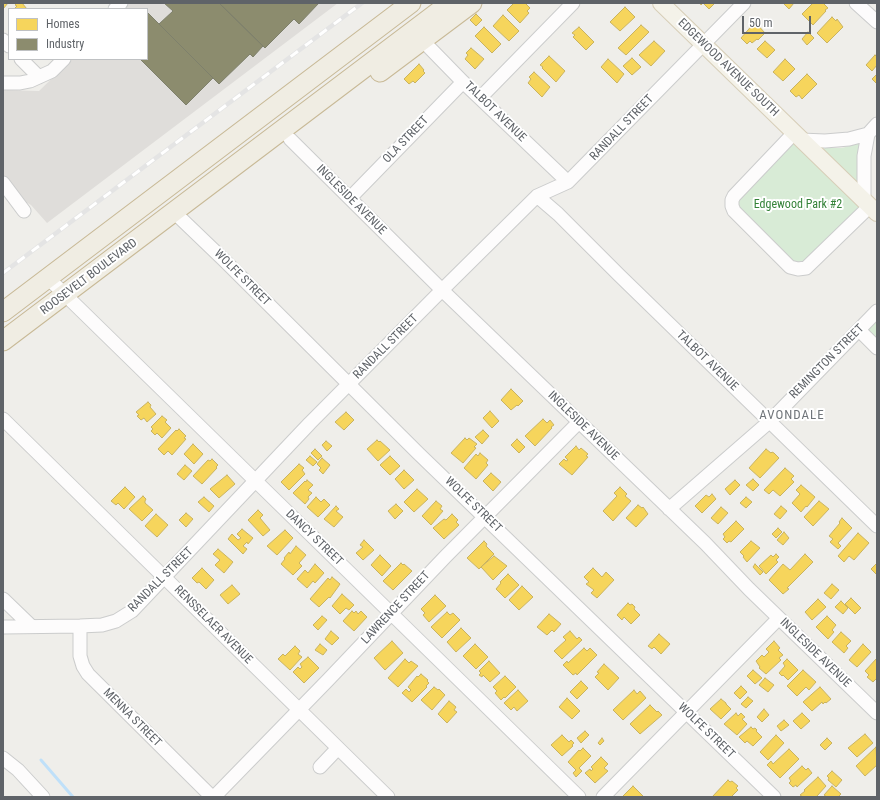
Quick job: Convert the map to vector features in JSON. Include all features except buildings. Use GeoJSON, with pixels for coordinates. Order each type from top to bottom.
{"type":"FeatureCollection","features":[{"type":"Feature","properties":{"kind":"highway"},"geometry":{"type":"LineString","coordinates":[[159,195],[411,3]]}},
{"type":"Feature","properties":{"kind":"highway"},"geometry":{"type":"LineString","coordinates":[[159,195],[327,79],[428,3]]}},
{"type":"Feature","properties":{"kind":"highway"},"geometry":{"type":"LineString","coordinates":[[174,212],[450,3]]}},
{"type":"Feature","properties":{"kind":"highway"},"geometry":{"type":"LineString","coordinates":[[174,212],[290,139],[472,3]]}},
{"type":"Feature","properties":{"kind":"highway","name":"ROOSEVELT BOULEVARD"},"geometry":{"type":"LineString","coordinates":[[3,312],[159,195]]}},
{"type":"Feature","properties":{"kind":"highway","name":"ROOSEVELT BOULEVARD"},"geometry":{"type":"LineString","coordinates":[[3,341],[174,212]]}},
{"type":"Feature","properties":{"kind":"main road","name":"EDGEWOOD AVENUE SOUTH"},"geometry":{"type":"LineString","coordinates":[[661,3],[870,206]]}},
{"type":"Feature","properties":{"kind":"street"},"geometry":{"type":"LineString","coordinates":[[480,98],[573,3]]}},
{"type":"Feature","properties":{"kind":"street","name":"RANDALL STREET"},"geometry":{"type":"LineString","coordinates":[[3,627],[102,625],[116,621],[132,611],[255,481],[442,290],[537,196],[568,182],[744,3]]}},
{"type":"Feature","properties":{"kind":"street"},"geometry":{"type":"LineString","coordinates":[[856,3],[876,20]]}},
{"type":"Feature","properties":{"kind":"street","name":"TALBOT AVENUE"},"geometry":{"type":"LineString","coordinates":[[422,40],[463,82],[568,182]]}},
{"type":"Feature","properties":{"kind":"street"},"geometry":{"type":"LineString","coordinates":[[22,60],[39,77]]}},
{"type":"Feature","properties":{"kind":"street"},"geometry":{"type":"LineString","coordinates":[[3,83],[20,83],[39,77],[52,71],[63,60]]}},
{"type":"Feature","properties":{"kind":"street","name":"OLA STREET"},"geometry":{"type":"LineString","coordinates":[[350,198],[463,82]]}},
{"type":"Feature","properties":{"kind":"street"},"geometry":{"type":"LineString","coordinates":[[873,129],[864,156],[870,206],[806,268],[798,269],[790,267],[734,211],[732,200],[734,196],[798,137],[825,141],[849,139],[873,129]]}},
{"type":"Feature","properties":{"kind":"street","name":"INGLESIDE AVENUE"},"geometry":{"type":"LineString","coordinates":[[290,139],[442,290],[669,509],[779,618],[875,708]]}},
{"type":"Feature","properties":{"kind":"street"},"geometry":{"type":"LineString","coordinates":[[3,183],[24,211]]}},
{"type":"Feature","properties":{"kind":"street","name":"TALBOT AVENUE"},"geometry":{"type":"LineString","coordinates":[[537,196],[558,214],[618,275],[877,526]]}},
{"type":"Feature","properties":{"kind":"street","name":"WOLFE STREET"},"geometry":{"type":"LineString","coordinates":[[174,212],[485,517],[774,797]]}},
{"type":"Feature","properties":{"kind":"street","name":"DANCY STREET"},"geometry":{"type":"LineString","coordinates":[[48,278],[579,797]]}},
{"type":"Feature","properties":{"kind":"street","name":"REMINGTON STREET"},"geometry":{"type":"LineString","coordinates":[[669,509],[769,422],[877,312]]}},
{"type":"Feature","properties":{"kind":"street"},"geometry":{"type":"LineString","coordinates":[[859,330],[877,348]]}},
{"type":"Feature","properties":{"kind":"street","name":"RENSSELAER AVENUE"},"geometry":{"type":"LineString","coordinates":[[3,419],[388,797]]}},
{"type":"Feature","properties":{"kind":"street","name":"LAWRENCE STREET"},"geometry":{"type":"LineString","coordinates":[[213,797],[299,710],[446,556],[579,422]]}},
{"type":"Feature","properties":{"kind":"street"},"geometry":{"type":"LineString","coordinates":[[3,599],[31,626]]}},
{"type":"Feature","properties":{"kind":"street"},"geometry":{"type":"LineString","coordinates":[[603,797],[779,618]]}},
{"type":"Feature","properties":{"kind":"street","name":"MENNA STREET"},"geometry":{"type":"LineString","coordinates":[[80,626],[80,656],[83,666],[88,674],[213,797]]}},
{"type":"Feature","properties":{"kind":"street"},"geometry":{"type":"LineString","coordinates":[[320,767],[338,748]]}},
{"type":"Feature","properties":{"kind":"street"},"geometry":{"type":"LineString","coordinates":[[3,758],[18,770],[43,797]]}},
{"type":"Feature","properties":{"kind":"shaded area"},"geometry":{"type":"Polygon","coordinates":[[[129,3],[338,3],[47,223],[31,205],[19,198],[3,176],[3,90],[39,91],[71,60],[148,60],[148,8],[124,8],[129,3]]]}},
{"type":"Feature","properties":{"kind":"green space","name":"Edgewood Park #2"},"geometry":{"type":"Polygon","coordinates":[[[794,140],[861,207],[800,269],[734,203],[794,140]]]}},
{"type":"Feature","properties":{"kind":"green space"},"geometry":{"type":"Polygon","coordinates":[[[860,143],[858,182],[855,182],[823,150],[825,148],[842,148],[860,143]]]}},
{"type":"Feature","properties":{"kind":"green space"},"geometry":{"type":"Polygon","coordinates":[[[877,318],[877,342],[865,330],[877,318]]]}},
{"type":"Feature","properties":{"kind":"waterway"},"geometry":{"type":"LineString","coordinates":[[41,760],[73,797]]}},
{"type":"Feature","properties":{"kind":"railway"},"geometry":{"type":"LineString","coordinates":[[3,273],[362,3]]}},
{"type":"Feature","properties":{"kind":"district","name":"AVONDALE"},"geometry":{"type":"Point","coordinates":[792,416]}}]}
